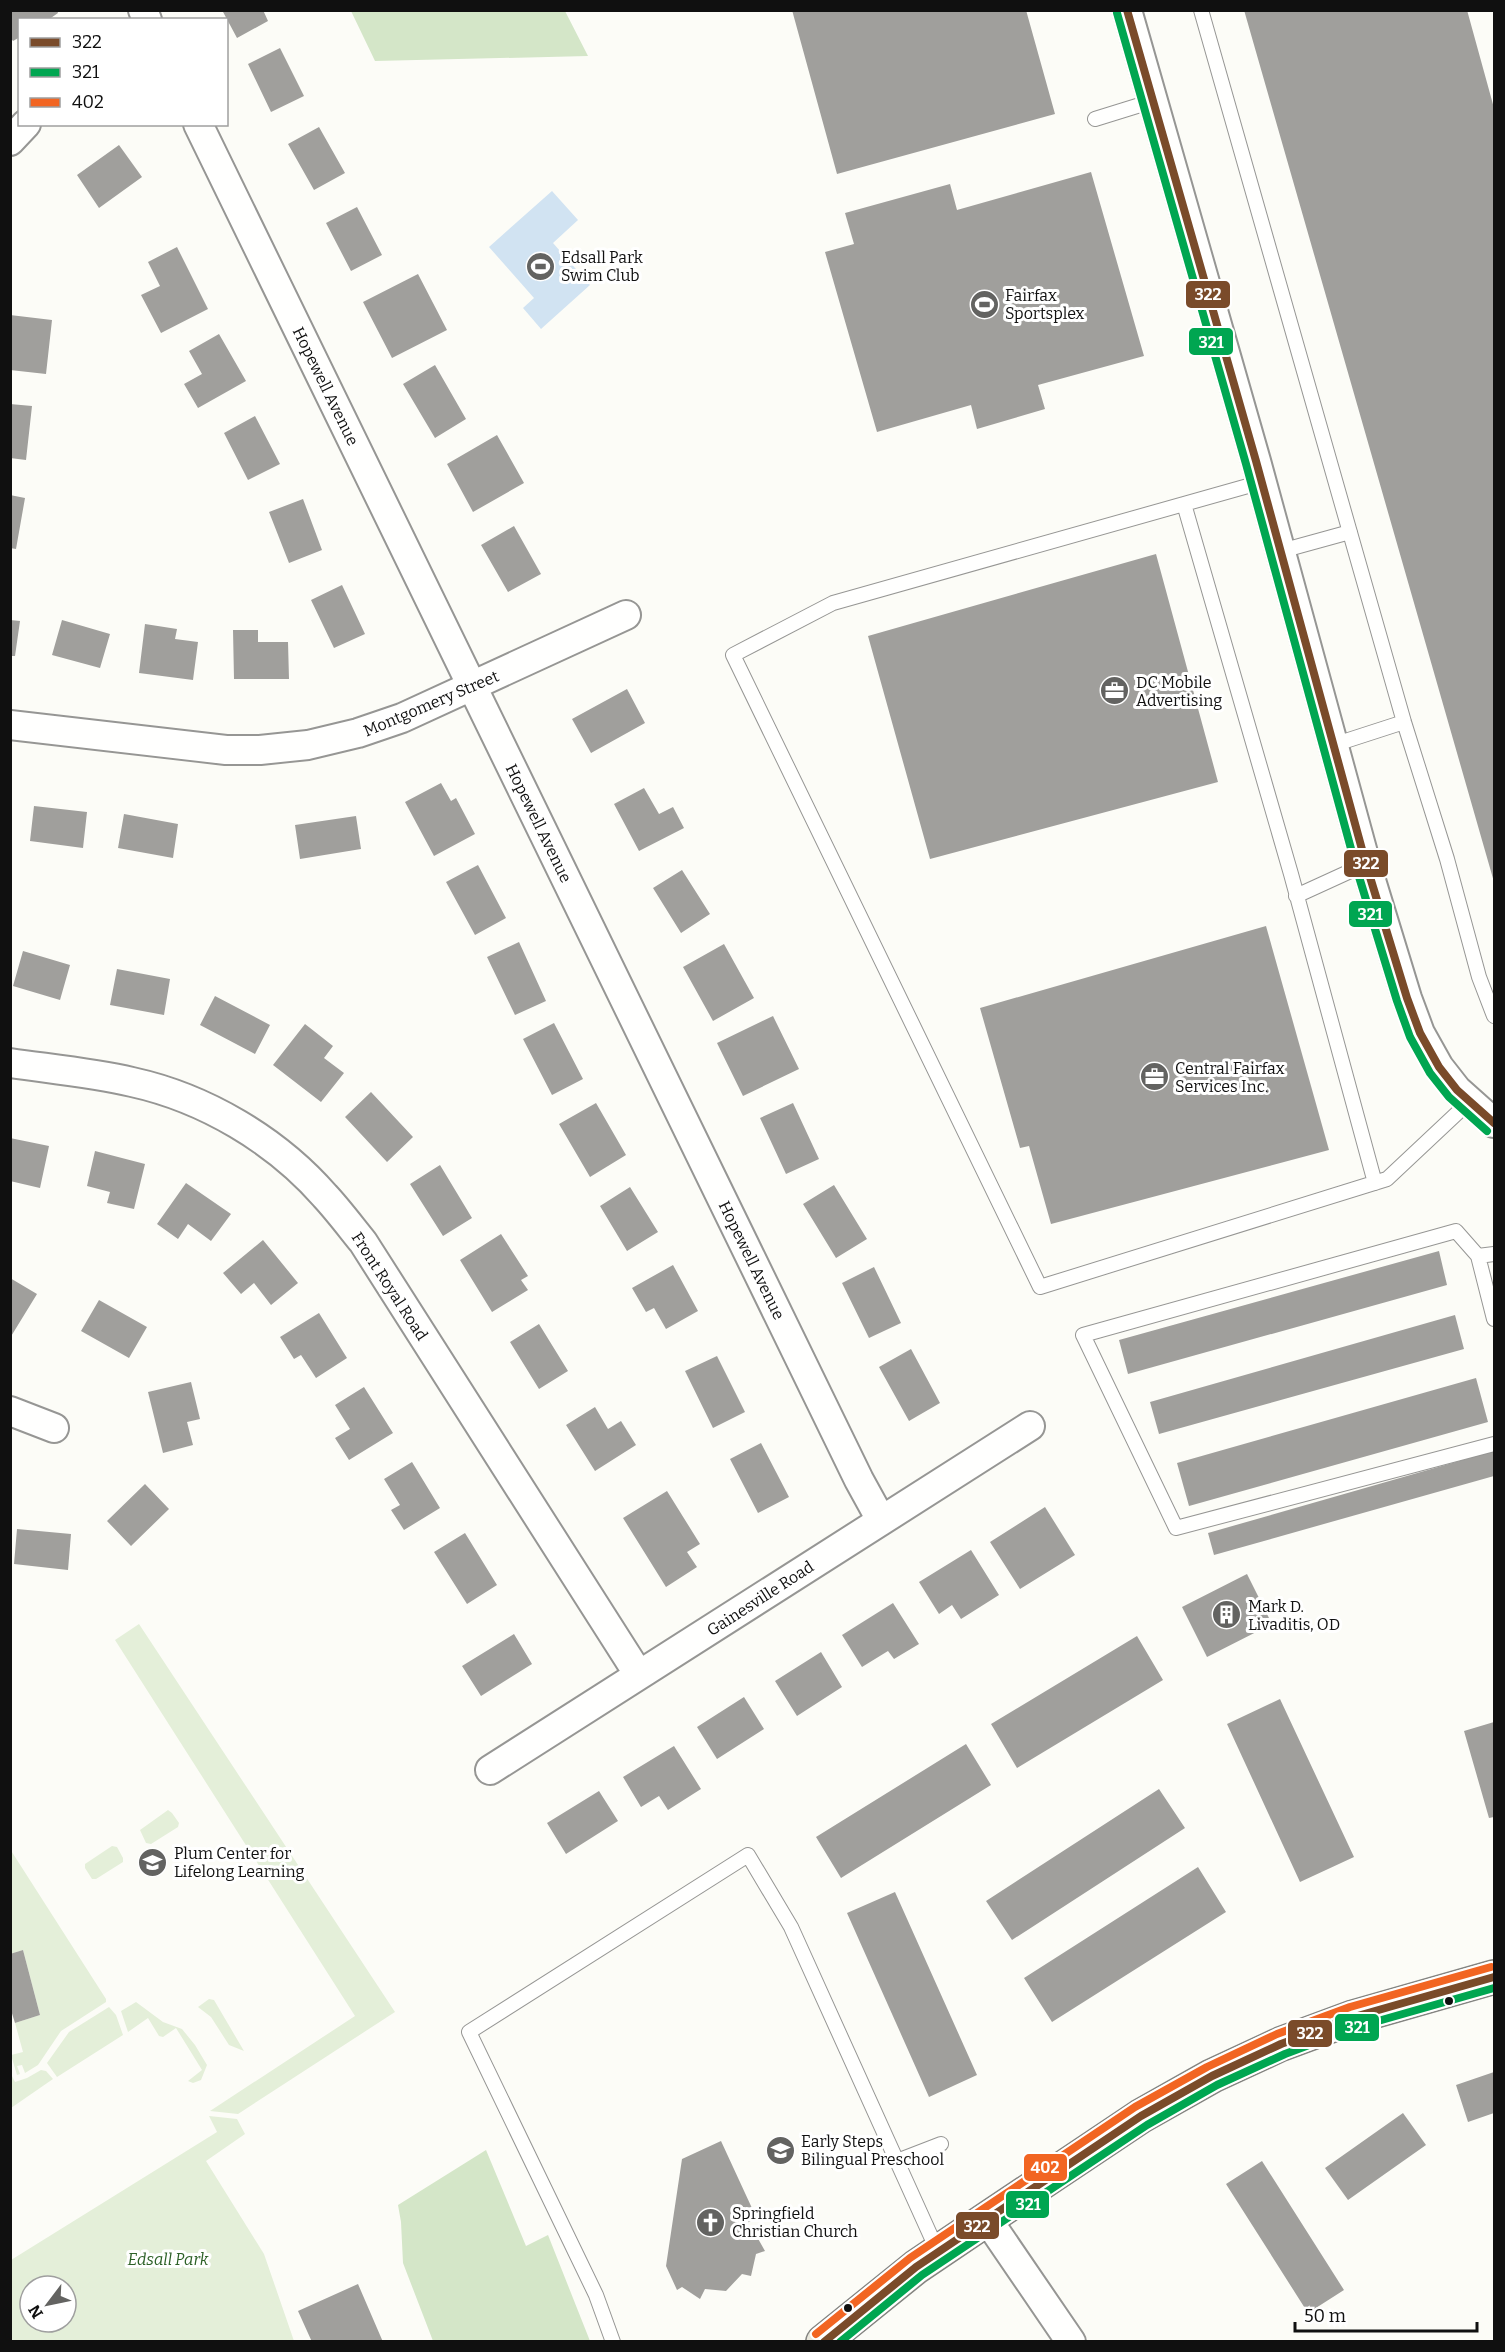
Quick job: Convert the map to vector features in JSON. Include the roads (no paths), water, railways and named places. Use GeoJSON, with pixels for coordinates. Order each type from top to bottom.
{"type":"FeatureCollection","features":[{"type":"Feature","properties":{"kind":"main road"},"geometry":{"type":"LineString","coordinates":[[823,2342],[938,2252],[1141,2116],[1212,2076],[1281,2044],[1354,2017],[1494,1977]]}},
{"type":"Feature","properties":{"kind":"street"},"geometry":{"type":"LineString","coordinates":[[1127,11],[1262,482],[1366,864],[1407,998],[1420,1033],[1439,1067],[1469,1102],[1494,1123]]}},
{"type":"Feature","properties":{"kind":"street"},"geometry":{"type":"LineString","coordinates":[[10,141],[24,126]]}},
{"type":"Feature","properties":{"kind":"street","name":"Hopewell Avenue"},"geometry":{"type":"LineString","coordinates":[[199,126],[854,1470],[881,1520]]}},
{"type":"Feature","properties":{"kind":"street","name":"Montgomery Street"},"geometry":{"type":"LineString","coordinates":[[10,725],[226,750],[260,750],[308,745],[358,733],[402,718],[626,615]]}},
{"type":"Feature","properties":{"kind":"street","name":"Front Royal Road"},"geometry":{"type":"LineString","coordinates":[[10,1063],[135,1082],[179,1096],[210,1109],[246,1130],[300,1170],[325,1195],[363,1242],[639,1675]]}},
{"type":"Feature","properties":{"kind":"street"},"geometry":{"type":"LineString","coordinates":[[10,1411],[54,1428]]}},
{"type":"Feature","properties":{"kind":"street","name":"Gainesville Road"},"geometry":{"type":"LineString","coordinates":[[490,1770],[1030,1426]]}},
{"type":"Feature","properties":{"kind":"street"},"geometry":{"type":"LineString","coordinates":[[987,2219],[1071,2342]]}},
{"type":"Feature","properties":{"kind":"lane"},"geometry":{"type":"LineString","coordinates":[[1201,10],[1404,722],[1447,859],[1479,977],[1494,1016]]}},
{"type":"Feature","properties":{"kind":"lane"},"geometry":{"type":"LineString","coordinates":[[1095,119],[1153,101]]}},
{"type":"Feature","properties":{"kind":"lane"},"geometry":{"type":"LineString","coordinates":[[1262,482],[833,603],[733,655],[1040,1287],[1387,1179],[1469,1102]]}},
{"type":"Feature","properties":{"kind":"lane"},"geometry":{"type":"LineString","coordinates":[[1184,504],[1291,874],[1375,1183]]}},
{"type":"Feature","properties":{"kind":"lane"},"geometry":{"type":"LineString","coordinates":[[1281,551],[1350,532]]}},
{"type":"Feature","properties":{"kind":"lane"},"geometry":{"type":"LineString","coordinates":[[1333,745],[1404,722]]}},
{"type":"Feature","properties":{"kind":"lane"},"geometry":{"type":"LineString","coordinates":[[1296,896],[1366,864]]}},
{"type":"Feature","properties":{"kind":"lane"},"geometry":{"type":"LineString","coordinates":[[1494,1320],[1478,1256],[1456,1231],[1083,1335],[1176,1528],[1494,1444]]}},
{"type":"Feature","properties":{"kind":"lane"},"geometry":{"type":"LineString","coordinates":[[1478,1256],[1494,1254]]}},
{"type":"Feature","properties":{"kind":"lane"},"geometry":{"type":"LineString","coordinates":[[612,2342],[596,2295],[469,2032],[748,1855],[791,1927],[938,2252]]}},
{"type":"Feature","properties":{"kind":"lane"},"geometry":{"type":"LineString","coordinates":[[897,2161],[941,2145]]}},
{"type":"Feature","properties":{"kind":"water","name":"Edsall Park Swim Club"},"geometry":{"type":"Polygon","coordinates":[[[552,191],[578,220],[553,243],[590,285],[541,329],[523,308],[534,298],[489,247],[552,191]]]}},
{"type":"Feature","properties":{"kind":"place","name":"Edsall Park Swim Club"},"geometry":{"type":"Point","coordinates":[540,266]}},
{"type":"Feature","properties":{"kind":"place","name":"Fairfax Sportsplex"},"geometry":{"type":"Point","coordinates":[984,304]}},
{"type":"Feature","properties":{"kind":"place","name":"DC Mobile Advertising"},"geometry":{"type":"Point","coordinates":[1115,691]}},
{"type":"Feature","properties":{"kind":"place","name":"Central Fairfax Services Inc."},"geometry":{"type":"Point","coordinates":[1154,1077]}},
{"type":"Feature","properties":{"kind":"place","name":"Mark D. Livaditis, OD"},"geometry":{"type":"Point","coordinates":[1227,1615]}},
{"type":"Feature","properties":{"kind":"place","name":"Plum Center for Lifelong Learning"},"geometry":{"type":"Point","coordinates":[153,1862]}},
{"type":"Feature","properties":{"kind":"place","name":"Early Steps Bilingual Preschool"},"geometry":{"type":"Point","coordinates":[780,2150]}},
{"type":"Feature","properties":{"kind":"place","name":"Springfield Christian Church"},"geometry":{"type":"Point","coordinates":[711,2222]}},
{"type":"Feature","properties":{"kind":"park label","name":"Edsall Park"},"geometry":{"type":"Point","coordinates":[168,2259]}}]}
